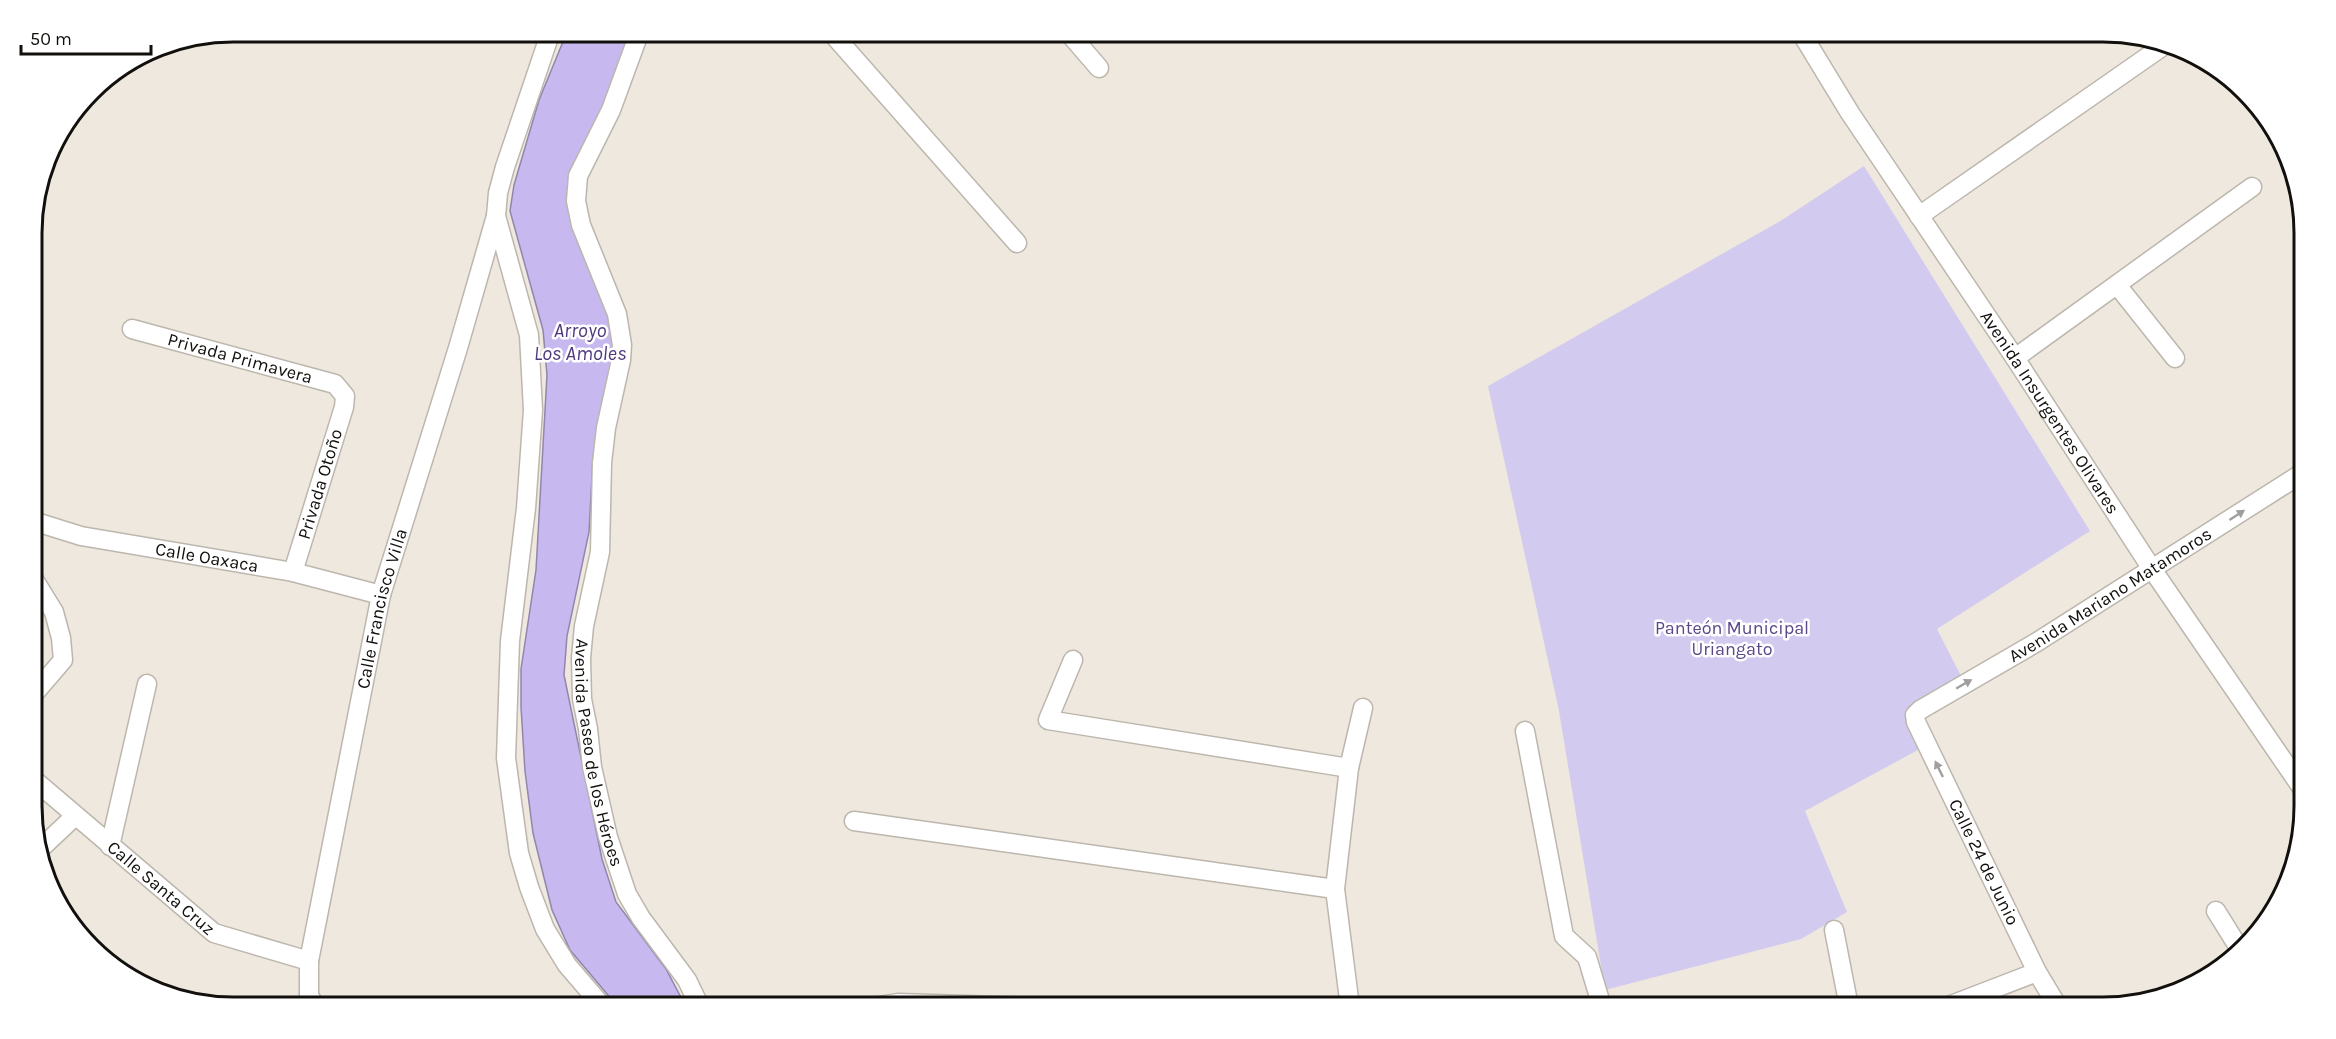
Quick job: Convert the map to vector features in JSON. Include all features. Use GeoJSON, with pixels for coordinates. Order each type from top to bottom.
{"type":"FeatureCollection","features":[{"type":"Feature","properties":{"kind":"street"},"geometry":{"type":"LineString","coordinates":[[548,42],[505,167],[498,193],[496,216],[504,252],[529,334],[534,410],[526,508],[510,641],[506,758],[519,853],[529,886],[545,929],[567,965],[594,997]]}},
{"type":"Feature","properties":{"kind":"street","name":"Avenida Paseo de los Héroes"},"geometry":{"type":"LineString","coordinates":[[636,42],[611,110],[578,176],[576,201],[580,225],[617,314],[622,345],[621,360],[606,428],[602,463],[600,552],[584,626],[581,658],[582,699],[592,767],[608,837],[627,894],[641,918],[687,980],[695,997]]}},
{"type":"Feature","properties":{"kind":"street"},"geometry":{"type":"LineString","coordinates":[[839,42],[1017,243]]}},
{"type":"Feature","properties":{"kind":"street"},"geometry":{"type":"LineString","coordinates":[[1076,42],[1099,68]]}},
{"type":"Feature","properties":{"kind":"street","name":"Avenida Insurgentes Olivares"},"geometry":{"type":"LineString","coordinates":[[1806,42],[2152,569],[2294,776]]}},
{"type":"Feature","properties":{"kind":"street"},"geometry":{"type":"LineString","coordinates":[[1919,216],[2157,51]]}},
{"type":"Feature","properties":{"kind":"street"},"geometry":{"type":"LineString","coordinates":[[2015,358],[2252,188]]}},
{"type":"Feature","properties":{"kind":"street","name":"Calle Francisco Villa"},"geometry":{"type":"LineString","coordinates":[[310,997],[309,961],[381,595],[458,348],[496,216]]}},
{"type":"Feature","properties":{"kind":"street"},"geometry":{"type":"LineString","coordinates":[[2117,285],[2175,358]]}},
{"type":"Feature","properties":{"kind":"street","name":"Privada Primavera"},"geometry":{"type":"LineString","coordinates":[[132,329],[335,384],[345,396]]}},
{"type":"Feature","properties":{"kind":"street","name":"Privada Otoño"},"geometry":{"type":"LineString","coordinates":[[292,572],[344,407],[345,396]]}},
{"type":"Feature","properties":{"kind":"street","name":"Avenida Mariano Matamoros"},"geometry":{"type":"LineString","coordinates":[[1915,715],[2037,642],[2294,478]]}},
{"type":"Feature","properties":{"kind":"street","name":"Calle Oaxaca"},"geometry":{"type":"LineString","coordinates":[[42,524],[81,536],[292,572],[381,595]]}},
{"type":"Feature","properties":{"kind":"street"},"geometry":{"type":"LineString","coordinates":[[42,593],[54,612],[61,638],[63,660],[42,684]]}},
{"type":"Feature","properties":{"kind":"street"},"geometry":{"type":"LineString","coordinates":[[1073,660],[1048,720],[1349,768]]}},
{"type":"Feature","properties":{"kind":"street"},"geometry":{"type":"LineString","coordinates":[[110,846],[147,684]]}},
{"type":"Feature","properties":{"kind":"street"},"geometry":{"type":"LineString","coordinates":[[1349,997],[1335,889],[1349,768],[1364,708]]}},
{"type":"Feature","properties":{"kind":"street","name":"Calle 24 de Junio"},"geometry":{"type":"LineString","coordinates":[[1915,715],[1921,732],[2037,972],[2052,997]]}},
{"type":"Feature","properties":{"kind":"street"},"geometry":{"type":"LineString","coordinates":[[1525,731],[1564,936],[1587,957],[1599,997]]}},
{"type":"Feature","properties":{"kind":"street","name":"Calle Santa Cruz"},"geometry":{"type":"LineString","coordinates":[[42,787],[74,817],[214,933],[309,961]]}},
{"type":"Feature","properties":{"kind":"street"},"geometry":{"type":"LineString","coordinates":[[46,843],[74,817]]}},
{"type":"Feature","properties":{"kind":"street"},"geometry":{"type":"LineString","coordinates":[[854,821],[1335,889]]}},
{"type":"Feature","properties":{"kind":"street"},"geometry":{"type":"LineString","coordinates":[[2216,911],[2236,943]]}},
{"type":"Feature","properties":{"kind":"street"},"geometry":{"type":"LineString","coordinates":[[1834,930],[1847,997]]}},
{"type":"Feature","properties":{"kind":"street"},"geometry":{"type":"LineString","coordinates":[[1972,997],[2037,972]]}},
{"type":"Feature","properties":{"kind":"green space","name":"Panteón Municipal Uriangato"},"geometry":{"type":"Polygon","coordinates":[[[1864,166],[2090,531],[1937,629],[1961,676],[1905,710],[1918,750],[1805,811],[1847,912],[1801,939],[1605,990],[1559,711],[1488,386],[1782,220],[1864,166]]]}},
{"type":"Feature","properties":{"kind":"water","name":"Arroyo Los Amoles"},"geometry":{"type":"Polygon","coordinates":[[[563,42],[629,42],[605,107],[571,185],[607,299],[616,341],[608,399],[593,457],[589,532],[567,636],[564,675],[602,859],[616,902],[666,969],[681,997],[610,997],[570,950],[552,910],[533,833],[525,771],[521,669],[536,570],[547,375],[543,330],[510,211],[514,185],[539,100],[563,42]]]}}]}
